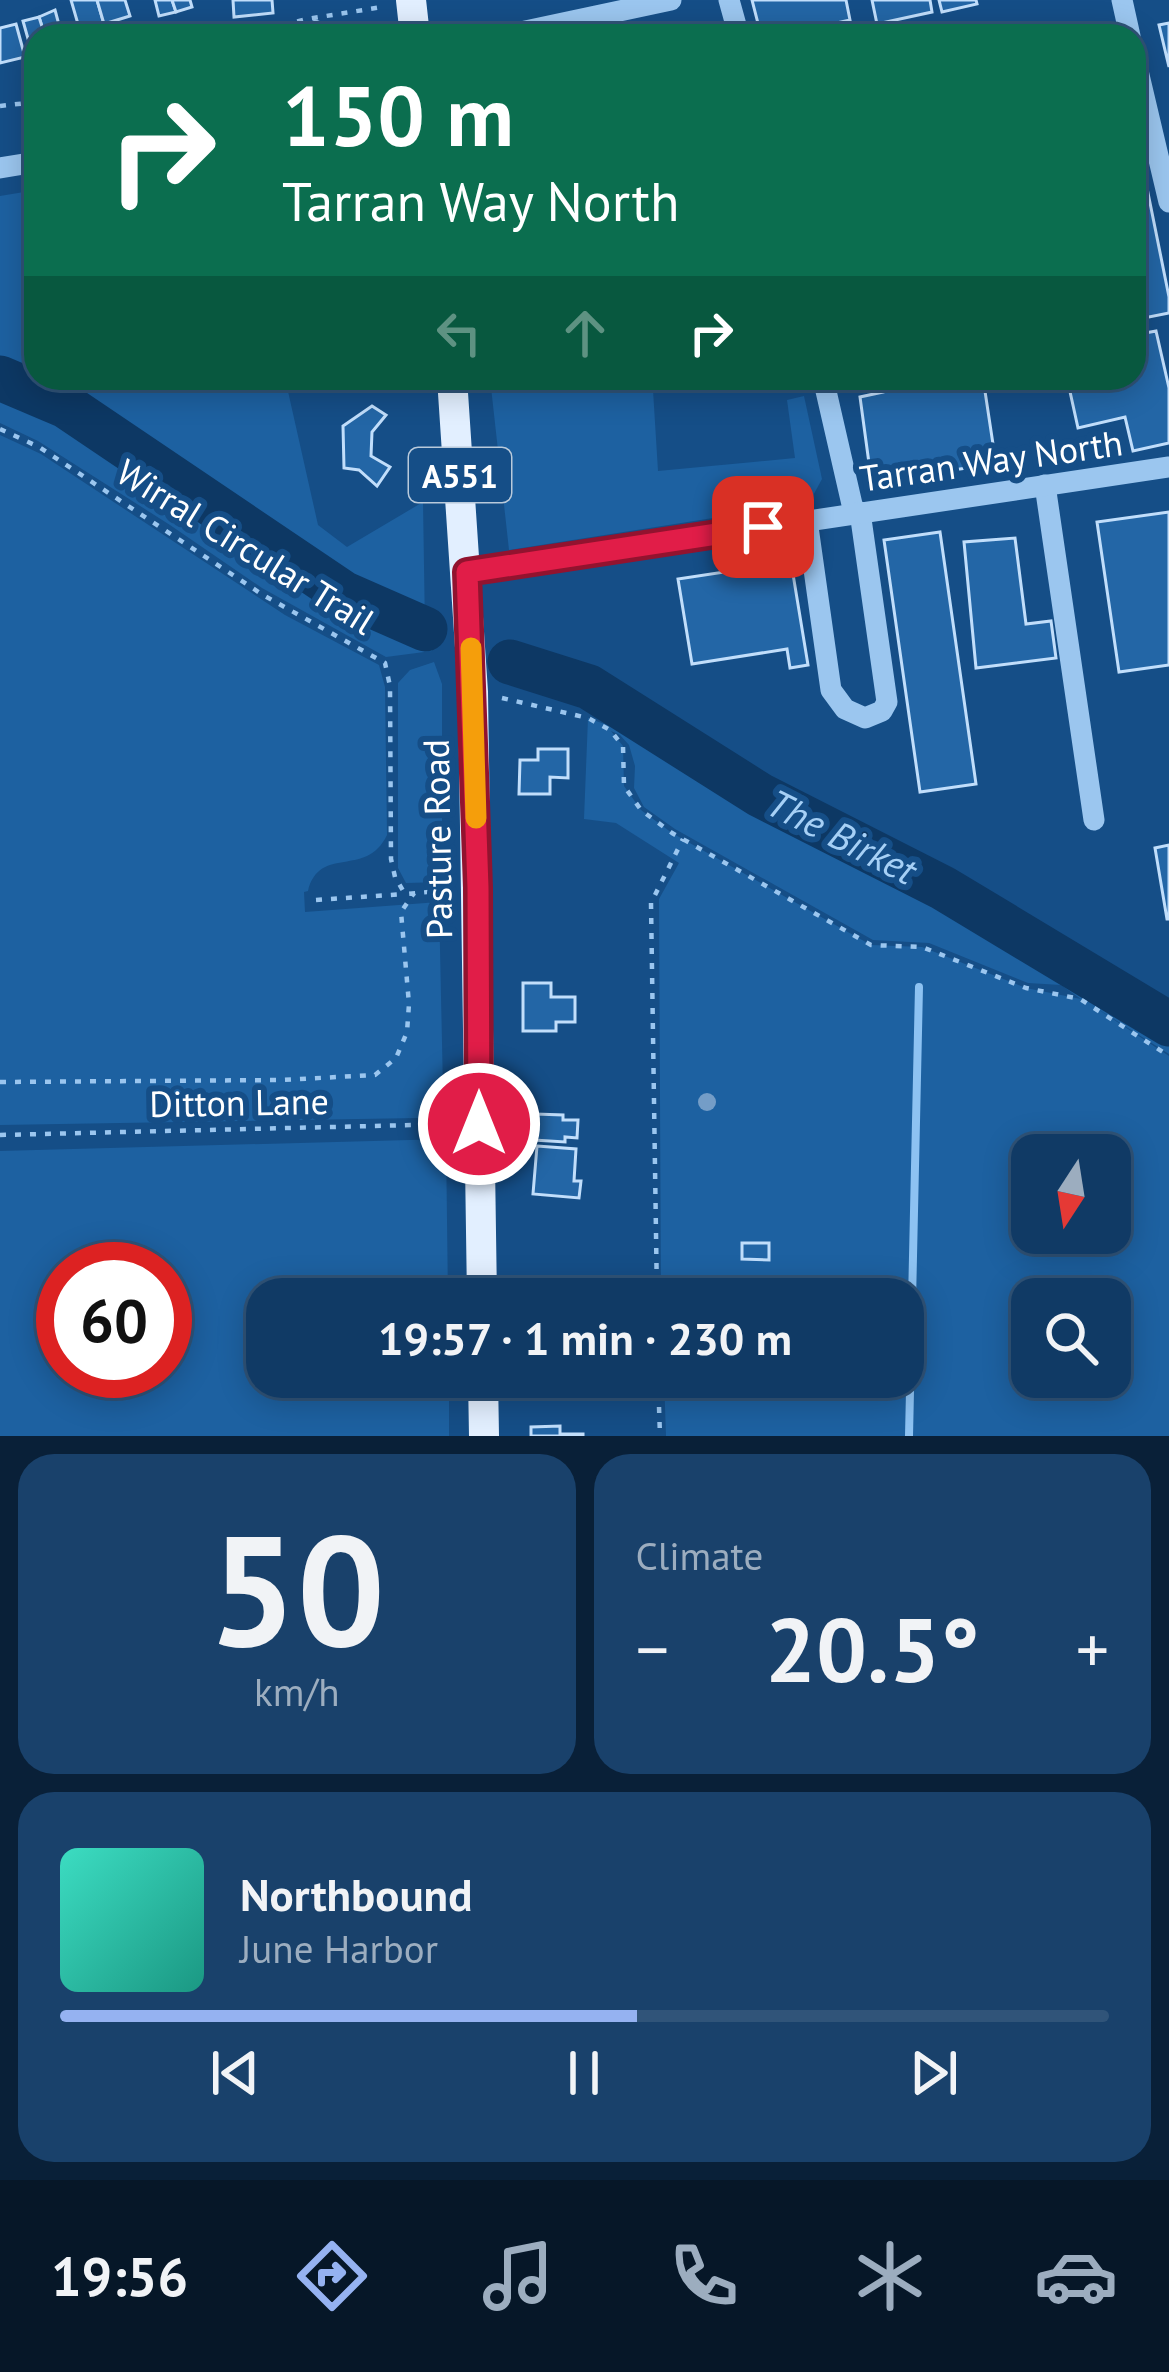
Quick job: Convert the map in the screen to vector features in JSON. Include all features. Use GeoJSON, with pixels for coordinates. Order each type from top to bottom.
{"type":"FeatureCollection","features":[{"type":"Feature","properties":{"kind":"main road","name":"Pasture Road"},"geometry":{"type":"LineString","coordinates":[[453,390],[473,692],[482,1278]]}},
{"type":"Feature","properties":{"kind":"main road"},"geometry":{"type":"LineString","coordinates":[[483,1398],[484,1436]]}},
{"type":"Feature","properties":{"kind":"lane"},"geometry":{"type":"LineString","coordinates":[[558,24],[671,0]]}},
{"type":"Feature","properties":{"kind":"lane"},"geometry":{"type":"LineString","coordinates":[[1146,100],[1169,202]]}},
{"type":"Feature","properties":{"kind":"lane"},"geometry":{"type":"LineString","coordinates":[[807,520],[831,690],[845,709],[865,718],[887,702],[857,513],[826,390]]}},
{"type":"Feature","properties":{"kind":"lane","name":"Tarran Way North"},"geometry":{"type":"LineString","coordinates":[[467,572],[1169,466]]}},
{"type":"Feature","properties":{"kind":"lane"},"geometry":{"type":"LineString","coordinates":[[1046,485],[1094,820]]}},
{"type":"Feature","properties":{"kind":"path"},"geometry":{"type":"LineString","coordinates":[[287,24],[411,1]]}},
{"type":"Feature","properties":{"kind":"path"},"geometry":{"type":"LineString","coordinates":[[307,19],[322,24]]}},
{"type":"Feature","properties":{"kind":"path","name":"Wirral Circular Trail"},"geometry":{"type":"LineString","coordinates":[[0,429],[40,447],[263,595],[385,663],[390,686],[391,859],[394,877],[405,894]]}},
{"type":"Feature","properties":{"kind":"path"},"geometry":{"type":"LineString","coordinates":[[473,692],[588,718],[610,730],[623,746],[624,786],[641,810],[683,839],[871,945],[922,947],[1026,988],[1080,999],[1169,1056]]}},
{"type":"Feature","properties":{"kind":"path"},"geometry":{"type":"LineString","coordinates":[[657,1278],[651,903],[683,839]]}},
{"type":"Feature","properties":{"kind":"path"},"geometry":{"type":"LineString","coordinates":[[316,900],[478,888]]}},
{"type":"Feature","properties":{"kind":"path"},"geometry":{"type":"LineString","coordinates":[[0,1082],[375,1075],[396,1058],[406,1032],[409,1004],[401,912],[414,893]]}},
{"type":"Feature","properties":{"kind":"path","name":"Ditton Lane"},"geometry":{"type":"LineString","coordinates":[[0,1135],[479,1124]]}},
{"type":"Feature","properties":{"kind":"path"},"geometry":{"type":"LineString","coordinates":[[659,1398],[660,1436]]}},
{"type":"Feature","properties":{"kind":"shaded area"},"geometry":{"type":"Polygon","coordinates":[[[24,192],[24,390],[288,390],[318,525],[347,547],[423,502],[425,629],[432,651],[386,657],[262,588],[38,441],[0,423],[0,196],[24,192]]]}},
{"type":"Feature","properties":{"kind":"shaded area"},"geometry":{"type":"Polygon","coordinates":[[[491,390],[653,390],[658,471],[795,458],[787,400],[804,396],[822,479],[809,503],[509,550],[491,390]]]}},
{"type":"Feature","properties":{"kind":"shaded area"},"geometry":{"type":"Polygon","coordinates":[[[0,435],[41,454],[285,615],[379,665],[385,687],[387,835],[367,856],[322,869],[304,892],[305,912],[439,902],[443,1089],[433,1110],[418,1118],[0,1125],[0,435]]]}},
{"type":"Feature","properties":{"kind":"shaded area"},"geometry":{"type":"Polygon","coordinates":[[[434,662],[442,684],[442,882],[406,883],[398,868],[398,683],[410,670],[434,662]]]}},
{"type":"Feature","properties":{"kind":"shaded area"},"geometry":{"type":"Polygon","coordinates":[[[588,718],[640,737],[806,842],[1033,955],[1169,1041],[1169,1054],[1090,1004],[1169,1056],[1169,1436],[666,1436],[665,1398],[924,1398],[924,1278],[661,1278],[659,899],[679,863],[616,823],[584,819],[588,718]],[[611,731],[623,746],[624,786],[641,810],[672,833],[871,945],[922,947],[1026,988],[1081,999],[1061,985],[1028,983],[929,943],[873,940],[675,829],[644,807],[634,788],[629,745],[611,731]]]}},
{"type":"Feature","properties":{"kind":"shaded area"},"geometry":{"type":"Polygon","coordinates":[[[446,1139],[448,1278],[246,1278],[246,1398],[449,1398],[449,1436],[0,1436],[0,1151],[446,1139]]]}},
{"type":"Feature","properties":{"kind":"building"},"geometry":{"type":"Polygon","coordinates":[[[71,0],[97,0],[104,24],[78,24],[71,0]]]}},
{"type":"Feature","properties":{"kind":"building"},"geometry":{"type":"Polygon","coordinates":[[[97,0],[125,0],[130,16],[104,24],[97,0]]]}},
{"type":"Feature","properties":{"kind":"building"},"geometry":{"type":"Polygon","coordinates":[[[155,0],[172,0],[176,12],[159,16],[155,0]]]}},
{"type":"Feature","properties":{"kind":"building"},"geometry":{"type":"Polygon","coordinates":[[[172,0],[190,0],[192,7],[176,12],[172,0]]]}},
{"type":"Feature","properties":{"kind":"building"},"geometry":{"type":"Polygon","coordinates":[[[233,0],[272,0],[273,13],[234,17],[233,0]]]}},
{"type":"Feature","properties":{"kind":"building"},"geometry":{"type":"Polygon","coordinates":[[[752,0],[846,0],[850,20],[832,24],[758,24],[752,0]]]}},
{"type":"Feature","properties":{"kind":"building"},"geometry":{"type":"Polygon","coordinates":[[[872,0],[930,0],[932,12],[877,24],[872,0]]]}},
{"type":"Feature","properties":{"kind":"building"},"geometry":{"type":"Polygon","coordinates":[[[939,0],[976,0],[977,4],[942,12],[939,0]]]}},
{"type":"Feature","properties":{"kind":"building"},"geometry":{"type":"Polygon","coordinates":[[[55,10],[59,24],[41,24],[39,17],[55,10]]]}},
{"type":"Feature","properties":{"kind":"building"},"geometry":{"type":"Polygon","coordinates":[[[1169,23],[1169,67],[1159,25],[1169,23]]]}},
{"type":"Feature","properties":{"kind":"building"},"geometry":{"type":"Polygon","coordinates":[[[16,24],[24,57],[0,63],[0,28],[16,24]]]}},
{"type":"Feature","properties":{"kind":"building"},"geometry":{"type":"Polygon","coordinates":[[[1146,183],[1169,297],[1169,313],[1146,318],[1146,183]]]}},
{"type":"Feature","properties":{"kind":"building"},"geometry":{"type":"Polygon","coordinates":[[[1156,331],[1169,388],[1169,443],[1133,451],[1125,417],[1078,428],[1070,390],[1146,390],[1146,333],[1156,331]]]}},
{"type":"Feature","properties":{"kind":"building"},"geometry":{"type":"Polygon","coordinates":[[[985,390],[996,464],[871,478],[860,397],[883,392],[985,390]]]}},
{"type":"Feature","properties":{"kind":"building"},"geometry":{"type":"Polygon","coordinates":[[[372,406],[386,415],[372,432],[371,456],[390,467],[377,486],[359,470],[344,468],[343,426],[372,406]]]}},
{"type":"Feature","properties":{"kind":"building"},"geometry":{"type":"Polygon","coordinates":[[[1169,512],[1169,665],[1119,672],[1097,522],[1169,512]]]}},
{"type":"Feature","properties":{"kind":"building"},"geometry":{"type":"Polygon","coordinates":[[[940,532],[976,784],[920,792],[884,540],[940,532]]]}},
{"type":"Feature","properties":{"kind":"building"},"geometry":{"type":"Polygon","coordinates":[[[1015,538],[1026,624],[1051,621],[1056,658],[976,668],[964,542],[1015,538]]]}},
{"type":"Feature","properties":{"kind":"building"},"geometry":{"type":"Polygon","coordinates":[[[791,562],[808,665],[790,668],[787,649],[692,664],[678,579],[791,562]]]}},
{"type":"Feature","properties":{"kind":"building"},"geometry":{"type":"Polygon","coordinates":[[[538,749],[568,749],[568,778],[550,777],[550,794],[519,794],[520,760],[538,760],[538,749]]]}},
{"type":"Feature","properties":{"kind":"building"},"geometry":{"type":"Polygon","coordinates":[[[1169,845],[1169,919],[1167,919],[1155,848],[1169,845]]]}},
{"type":"Feature","properties":{"kind":"building"},"geometry":{"type":"Polygon","coordinates":[[[523,983],[551,983],[551,997],[575,997],[575,1022],[556,1022],[556,1031],[523,1031],[523,983]]]}},
{"type":"Feature","properties":{"kind":"building"},"geometry":{"type":"Polygon","coordinates":[[[535,1114],[578,1120],[577,1138],[534,1140],[535,1114]]]}},
{"type":"Feature","properties":{"kind":"building"},"geometry":{"type":"Polygon","coordinates":[[[537,1146],[576,1149],[574,1181],[581,1181],[579,1198],[533,1194],[537,1146]]]}},
{"type":"Feature","properties":{"kind":"building"},"geometry":{"type":"Polygon","coordinates":[[[742,1243],[769,1243],[769,1260],[742,1259],[742,1243]]]}},
{"type":"Feature","properties":{"kind":"building"},"geometry":{"type":"Polygon","coordinates":[[[560,1426],[560,1434],[583,1436],[531,1436],[531,1427],[560,1426]]]}},
{"type":"Feature","properties":{"kind":"waterway","name":"The Birket"},"geometry":{"type":"LineString","coordinates":[[0,378],[24,388]]}},
{"type":"Feature","properties":{"kind":"waterway","name":"The Birket"},"geometry":{"type":"LineString","coordinates":[[28,390],[66,406],[343,593],[425,629]]}},
{"type":"Feature","properties":{"kind":"waterway","name":"The Birket"},"geometry":{"type":"LineString","coordinates":[[510,662],[589,687],[760,795],[943,888],[1169,1024]]}},
{"type":"Feature","properties":{"kind":"waterway"},"geometry":{"type":"LineString","coordinates":[[909,1436],[919,987]]}},
{"type":"Feature","properties":{"kind":"slow traffic"},"geometry":{"type":"LineString","coordinates":[[471,648],[476,818]]}},
{"type":"Feature","properties":{"kind":"route"},"geometry":{"type":"LineString","coordinates":[[479,1124],[478,888],[467,572],[763,527]]}}]}
